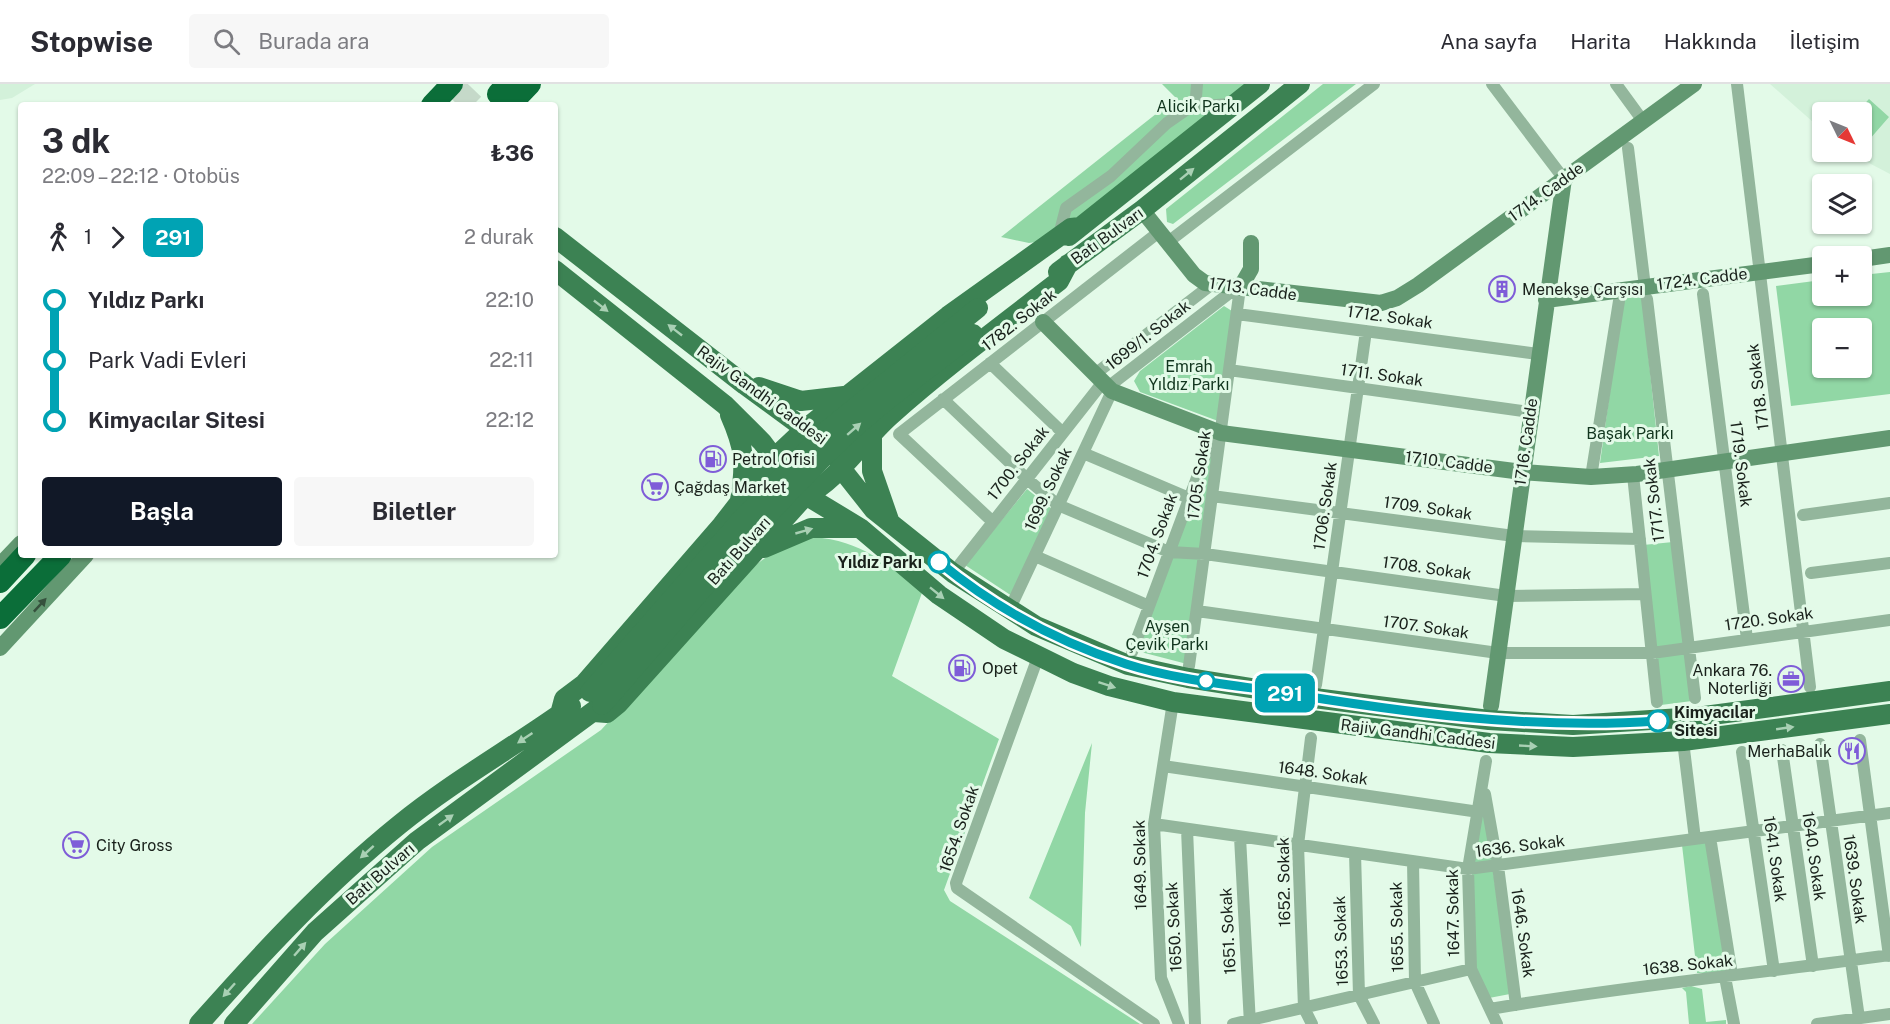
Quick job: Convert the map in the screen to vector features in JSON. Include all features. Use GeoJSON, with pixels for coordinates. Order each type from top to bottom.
{"type":"FeatureCollection","features":[{"type":"Feature","properties":{"kind":"highway"},"geometry":{"type":"LineString","coordinates":[[435,102],[454,84]]}},
{"type":"Feature","properties":{"kind":"highway"},"geometry":{"type":"LineString","coordinates":[[454,84],[457,102]]}},
{"type":"Feature","properties":{"kind":"highway"},"geometry":{"type":"LineString","coordinates":[[505,94],[530,84]]}},
{"type":"Feature","properties":{"kind":"highway"},"geometry":{"type":"LineString","coordinates":[[0,582],[22,558]]}},
{"type":"Feature","properties":{"kind":"highway"},"geometry":{"type":"LineString","coordinates":[[0,618],[57,558]]}},
{"type":"Feature","properties":{"kind":"main road","name":"Batı Bulvarı"},"geometry":{"type":"LineString","coordinates":[[234,1024],[315,932],[417,841],[595,703],[841,440],[884,403],[973,334],[1142,210],[1300,84]]}},
{"type":"Feature","properties":{"kind":"main road","name":"Batı Bulvarı"},"geometry":{"type":"LineString","coordinates":[[199,1024],[270,945],[385,837],[459,782],[560,714],[595,703],[739,522],[825,432],[1236,104],[1255,85]]}},
{"type":"Feature","properties":{"kind":"main road"},"geometry":{"type":"LineString","coordinates":[[560,714],[564,699],[584,684],[722,525],[774,458],[805,429],[978,293],[1071,228],[1080,227]]}},
{"type":"Feature","properties":{"kind":"main road","name":"Rajiv Gandhi Caddesi"},"geometry":{"type":"LineString","coordinates":[[558,239],[745,385],[805,429],[827,440],[839,454],[840,467],[874,510],[983,595],[1036,626],[1128,664],[1188,678],[1398,709],[1489,720],[1573,725],[1697,717],[1890,691]]}},
{"type":"Feature","properties":{"kind":"main road"},"geometry":{"type":"LineString","coordinates":[[595,703],[607,712],[618,704],[805,496],[822,489],[834,478],[840,467],[872,434],[916,394],[1059,281],[1068,264]]}},
{"type":"Feature","properties":{"kind":"main road","name":"Rajiv Gandhi Caddesi"},"geometry":{"type":"LineString","coordinates":[[558,272],[725,405],[747,425],[774,458],[777,473],[805,496],[860,528],[973,620],[1038,657],[1109,686],[1173,702],[1518,746],[1620,746],[1683,741],[1890,714]]}},
{"type":"Feature","properties":{"kind":"main road"},"geometry":{"type":"LineString","coordinates":[[745,385],[760,387],[801,401],[834,399],[849,394]]}},
{"type":"Feature","properties":{"kind":"main road"},"geometry":{"type":"LineString","coordinates":[[725,405],[744,449],[746,463],[740,501]]}},
{"type":"Feature","properties":{"kind":"main road"},"geometry":{"type":"LineString","coordinates":[[872,434],[872,471],[890,522]]}},
{"type":"Feature","properties":{"kind":"main road"},"geometry":{"type":"LineString","coordinates":[[753,554],[811,528],[860,528]]}},
{"type":"Feature","properties":{"kind":"street"},"geometry":{"type":"LineString","coordinates":[[1058,238],[1066,208],[1111,176],[1167,123],[1190,107],[1196,97],[1197,84]]}},
{"type":"Feature","properties":{"kind":"street","name":"1782. Sokak"},"geometry":{"type":"LineString","coordinates":[[993,522],[899,434],[1043,322],[1374,84]]}},
{"type":"Feature","properties":{"kind":"street"},"geometry":{"type":"LineString","coordinates":[[1492,84],[1564,179]]}},
{"type":"Feature","properties":{"kind":"street"},"geometry":{"type":"LineString","coordinates":[[1616,84],[1643,121]]}},
{"type":"Feature","properties":{"kind":"street","name":"1714. Cadde"},"geometry":{"type":"LineString","coordinates":[[1397,298],[1694,84]]}},
{"type":"Feature","properties":{"kind":"street","name":"1718. Sokak"},"geometry":{"type":"LineString","coordinates":[[1737,84],[1810,687]]}},
{"type":"Feature","properties":{"kind":"street"},"geometry":{"type":"LineString","coordinates":[[1190,107],[1236,104]]}},
{"type":"Feature","properties":{"kind":"street","name":"1717. Sokak"},"geometry":{"type":"LineString","coordinates":[[1628,148],[1695,698]]}},
{"type":"Feature","properties":{"kind":"street"},"geometry":{"type":"LineString","coordinates":[[1132,156],[1148,174]]}},
{"type":"Feature","properties":{"kind":"street","name":"1716. Cadde"},"geometry":{"type":"LineString","coordinates":[[1491,706],[1564,179]]}},
{"type":"Feature","properties":{"kind":"street","name":"1713. Cadde"},"geometry":{"type":"LineString","coordinates":[[1142,210],[1194,275],[1211,285],[1368,303],[1397,298]]}},
{"type":"Feature","properties":{"kind":"street"},"geometry":{"type":"LineString","coordinates":[[1238,288],[1251,269],[1251,243]]}},
{"type":"Feature","properties":{"kind":"street"},"geometry":{"type":"LineString","coordinates":[[1872,258],[1890,255]]}},
{"type":"Feature","properties":{"kind":"street","name":"1724. Cadde"},"geometry":{"type":"LineString","coordinates":[[1546,300],[1646,293],[1812,265]]}},
{"type":"Feature","properties":{"kind":"street","name":"1699/1. Sokak"},"geometry":{"type":"LineString","coordinates":[[1104,383],[1211,285]]}},
{"type":"Feature","properties":{"kind":"street","name":"1699/1. Sokak"},"geometry":{"type":"LineString","coordinates":[[1104,383],[1238,288]]}},
{"type":"Feature","properties":{"kind":"street","name":"1705. Sokak"},"geometry":{"type":"LineString","coordinates":[[1189,666],[1212,496],[1217,433],[1237,314],[1238,288]]}},
{"type":"Feature","properties":{"kind":"street","name":"1719. Sokak"},"geometry":{"type":"LineString","coordinates":[[1703,294],[1746,639]]}},
{"type":"Feature","properties":{"kind":"street"},"geometry":{"type":"LineString","coordinates":[[1591,477],[1619,301]]}},
{"type":"Feature","properties":{"kind":"street","name":"1712. Sokak"},"geometry":{"type":"LineString","coordinates":[[1237,314],[1538,354]]}},
{"type":"Feature","properties":{"kind":"street","name":"1710. Cadde"},"geometry":{"type":"LineString","coordinates":[[1043,322],[1104,383],[1217,433],[1522,472],[1591,477],[1633,475],[1890,438]]}},
{"type":"Feature","properties":{"kind":"street","name":"1706. Sokak"},"geometry":{"type":"LineString","coordinates":[[1316,685],[1366,331]]}},
{"type":"Feature","properties":{"kind":"street"},"geometry":{"type":"LineString","coordinates":[[990,363],[1063,433]]}},
{"type":"Feature","properties":{"kind":"street","name":"1711. Sokak"},"geometry":{"type":"LineString","coordinates":[[1229,370],[1530,412]]}},
{"type":"Feature","properties":{"kind":"street","name":"1700. Sokak"},"geometry":{"type":"LineString","coordinates":[[960,564],[1104,383]]}},
{"type":"Feature","properties":{"kind":"street","name":"1699. Sokak"},"geometry":{"type":"LineString","coordinates":[[1014,600],[1083,453],[1104,383]]}},
{"type":"Feature","properties":{"kind":"street","name":"1708. Sokak"},"geometry":{"type":"LineString","coordinates":[[943,399],[1026,479],[1058,506],[1169,552],[1204,554],[1506,596],[1645,594]]}},
{"type":"Feature","properties":{"kind":"street","name":"1704. Sokak"},"geometry":{"type":"LineString","coordinates":[[1132,652],[1189,498],[1217,433]]}},
{"type":"Feature","properties":{"kind":"street"},"geometry":{"type":"LineString","coordinates":[[1083,453],[1189,498]]}},
{"type":"Feature","properties":{"kind":"street","name":"1717. Sokak"},"geometry":{"type":"LineString","coordinates":[[1633,475],[1657,702]]}},
{"type":"Feature","properties":{"kind":"street","name":"1709. Sokak"},"geometry":{"type":"LineString","coordinates":[[1212,496],[1514,536],[1640,539]]}},
{"type":"Feature","properties":{"kind":"street"},"geometry":{"type":"LineString","coordinates":[[1803,515],[1890,504]]}},
{"type":"Feature","properties":{"kind":"street"},"geometry":{"type":"LineString","coordinates":[[0,565],[18,546]]}},
{"type":"Feature","properties":{"kind":"street"},"geometry":{"type":"LineString","coordinates":[[1035,556],[1149,606]]}},
{"type":"Feature","properties":{"kind":"street"},"geometry":{"type":"LineString","coordinates":[[0,648],[83,558]]}},
{"type":"Feature","properties":{"kind":"street"},"geometry":{"type":"LineString","coordinates":[[1811,573],[1890,563]]}},
{"type":"Feature","properties":{"kind":"street","name":"1707. Sokak"},"geometry":{"type":"LineString","coordinates":[[1197,611],[1498,653],[1652,653]]}},
{"type":"Feature","properties":{"kind":"street","name":"1720. Sokak"},"geometry":{"type":"LineString","coordinates":[[1652,653],[1689,646],[1890,620]]}},
{"type":"Feature","properties":{"kind":"street","name":"1654. Sokak"},"geometry":{"type":"LineString","coordinates":[[1038,657],[956,883],[957,888],[1154,1024]]}},
{"type":"Feature","properties":{"kind":"street","name":"1649. Sokak"},"geometry":{"type":"LineString","coordinates":[[1173,702],[1154,824],[1161,978],[1179,1024]]}},
{"type":"Feature","properties":{"kind":"street","name":"1652. Sokak"},"geometry":{"type":"LineString","coordinates":[[1311,738],[1298,845],[1304,1008],[1312,1024]]}},
{"type":"Feature","properties":{"kind":"street"},"geometry":{"type":"LineString","coordinates":[[1860,740],[1889,955]]}},
{"type":"Feature","properties":{"kind":"street"},"geometry":{"type":"LineString","coordinates":[[1683,741],[1695,839]]}},
{"type":"Feature","properties":{"kind":"street","name":"1639. Sokak"},"geometry":{"type":"LineString","coordinates":[[1820,744],[1859,1018]]}},
{"type":"Feature","properties":{"kind":"street","name":"1640. Sokak"},"geometry":{"type":"LineString","coordinates":[[1782,750],[1813,966]]}},
{"type":"Feature","properties":{"kind":"street","name":"1641. Sokak"},"geometry":{"type":"LineString","coordinates":[[1742,752],[1774,971]]}},
{"type":"Feature","properties":{"kind":"street","name":"1647. Sokak"},"geometry":{"type":"LineString","coordinates":[[1486,761],[1484,787],[1468,869],[1471,969],[1497,1024]]}},
{"type":"Feature","properties":{"kind":"street","name":"1648. Sokak"},"geometry":{"type":"LineString","coordinates":[[1163,766],[1479,812]]}},
{"type":"Feature","properties":{"kind":"street","name":"1646. Sokak"},"geometry":{"type":"LineString","coordinates":[[1484,787],[1497,861],[1516,1005]]}},
{"type":"Feature","properties":{"kind":"street","name":"1636. Sokak"},"geometry":{"type":"LineString","coordinates":[[1154,824],[1468,869],[1497,861],[1695,839],[1890,813]]}},
{"type":"Feature","properties":{"kind":"street","name":"1650. Sokak"},"geometry":{"type":"LineString","coordinates":[[1187,829],[1195,1024]]}},
{"type":"Feature","properties":{"kind":"street","name":"1651. Sokak"},"geometry":{"type":"LineString","coordinates":[[1240,837],[1249,1022]]}},
{"type":"Feature","properties":{"kind":"street"},"geometry":{"type":"LineString","coordinates":[[1710,837],[1734,1024]]}},
{"type":"Feature","properties":{"kind":"street","name":"1653. Sokak"},"geometry":{"type":"LineString","coordinates":[[1354,853],[1359,995],[1374,1024]]}},
{"type":"Feature","properties":{"kind":"street","name":"1655. Sokak"},"geometry":{"type":"LineString","coordinates":[[1413,861],[1415,982],[1434,1024]]}},
{"type":"Feature","properties":{"kind":"street","name":"1638. Sokak"},"geometry":{"type":"LineString","coordinates":[[1490,1009],[1728,973],[1774,971],[1889,955]]}},
{"type":"Feature","properties":{"kind":"street"},"geometry":{"type":"LineString","coordinates":[[1233,1024],[1471,969]]}},
{"type":"Feature","properties":{"kind":"street"},"geometry":{"type":"LineString","coordinates":[[1817,1024],[1890,1014]]}},
{"type":"Feature","properties":{"kind":"shaded area"},"geometry":{"type":"Polygon","coordinates":[[[0,84],[35,84],[12,98],[0,100],[0,84]]]}},
{"type":"Feature","properties":{"kind":"shaded area"},"geometry":{"type":"Polygon","coordinates":[[[1770,84],[1890,84],[1890,174],[1867,162],[1872,162],[1872,102],[1812,102],[1812,121],[1770,84]]]}},
{"type":"Feature","properties":{"kind":"green space","name":"Alicik Parkı"},"geometry":{"type":"Polygon","coordinates":[[[1162,84],[1251,84],[1058,239],[1029,243],[1001,237],[1176,98],[1162,84]]]}},
{"type":"Feature","properties":{"kind":"green space"},"geometry":{"type":"Polygon","coordinates":[[[1323,84],[1356,84],[1173,224],[1167,222],[1166,209],[1323,84]]]}},
{"type":"Feature","properties":{"kind":"green space"},"geometry":{"type":"Polygon","coordinates":[[[1869,99],[1889,117],[1872,137],[1872,102],[1866,102],[1869,99]]]}},
{"type":"Feature","properties":{"kind":"green space"},"geometry":{"type":"Polygon","coordinates":[[[1890,272],[1890,394],[1791,406],[1776,286],[1812,281],[1812,306],[1872,306],[1872,274],[1890,272]]]}},
{"type":"Feature","properties":{"kind":"green space","name":"Başak Parkı"},"geometry":{"type":"Polygon","coordinates":[[[1642,296],[1659,456],[1600,463],[1623,298],[1642,296]]]}},
{"type":"Feature","properties":{"kind":"green space","name":"Emrah Yıldız Parkı"},"geometry":{"type":"Polygon","coordinates":[[[1224,306],[1232,311],[1218,421],[1140,392],[1134,381],[1140,371],[1224,306]]]}},
{"type":"Feature","properties":{"kind":"green space"},"geometry":{"type":"Polygon","coordinates":[[[1215,444],[1202,551],[1175,549],[1215,444]]]}},
{"type":"Feature","properties":{"kind":"green space"},"geometry":{"type":"Polygon","coordinates":[[[1027,489],[1053,510],[1012,596],[965,565],[1027,489]]]}},
{"type":"Feature","properties":{"kind":"green space"},"geometry":{"type":"Polygon","coordinates":[[[813,537],[830,539],[859,548],[884,562],[923,590],[892,676],[999,739],[944,890],[950,901],[1140,1024],[252,1024],[325,944],[432,847],[601,730],[750,569],[783,545],[813,537]]]}},
{"type":"Feature","properties":{"kind":"green space"},"geometry":{"type":"Polygon","coordinates":[[[1673,542],[1692,701],[1661,705],[1643,545],[1673,542]]]}},
{"type":"Feature","properties":{"kind":"green space","name":"Ayşen Çevik Parkı"},"geometry":{"type":"Polygon","coordinates":[[[1172,555],[1201,556],[1187,664],[1137,651],[1172,555]]]}},
{"type":"Feature","properties":{"kind":"green space"},"geometry":{"type":"Polygon","coordinates":[[[1092,743],[1085,813],[1081,947],[1071,926],[1029,898],[1092,743]]]}},
{"type":"Feature","properties":{"kind":"green space"},"geometry":{"type":"Polygon","coordinates":[[[1484,801],[1494,861],[1471,863],[1484,801]]]}},
{"type":"Feature","properties":{"kind":"green space"},"geometry":{"type":"Polygon","coordinates":[[[1707,841],[1729,973],[1697,973],[1682,845],[1707,841]]]}},
{"type":"Feature","properties":{"kind":"green space"},"geometry":{"type":"Polygon","coordinates":[[[1493,870],[1510,994],[1489,998],[1474,969],[1472,873],[1493,870]]]}},
{"type":"Feature","properties":{"kind":"green space"},"geometry":{"type":"Polygon","coordinates":[[[1691,986],[1702,989],[1706,1022],[1726,1020],[1726,1024],[1689,1024],[1686,992],[1682,988],[1691,986]]]}},
{"type":"Feature","properties":{"kind":"tunnel"},"geometry":{"type":"LineString","coordinates":[[461,102],[478,84]]}},
{"type":"Feature","properties":{"kind":"bus line","name":"291"},"geometry":{"type":"LineString","coordinates":[[939,562],[983,595],[1036,626],[1109,658],[1165,674],[1314,698],[1489,720],[1573,725],[1658,721]]}},
{"type":"Feature","properties":{"kind":"place","name":"Menekşe Çarşısı"},"geometry":{"type":"Point","coordinates":[1502,289]}},
{"type":"Feature","properties":{"kind":"place","name":"Petrol Ofisi"},"geometry":{"type":"Point","coordinates":[713,459]}},
{"type":"Feature","properties":{"kind":"place","name":"Çağdaş Market"},"geometry":{"type":"Point","coordinates":[655,487]}},
{"type":"Feature","properties":{"kind":"place","name":"Yıldız Parkı"},"geometry":{"type":"Point","coordinates":[939,562]}},
{"type":"Feature","properties":{"kind":"place","name":"Opet"},"geometry":{"type":"Point","coordinates":[962,668]}},
{"type":"Feature","properties":{"kind":"place","name":"Ankara 76. Noterliği"},"geometry":{"type":"Point","coordinates":[1791,679]}},
{"type":"Feature","properties":{"kind":"place","name":"Kimyacılar Sitesi"},"geometry":{"type":"Point","coordinates":[1658,721]}},
{"type":"Feature","properties":{"kind":"place","name":"MerhaBalık"},"geometry":{"type":"Point","coordinates":[1852,751]}},
{"type":"Feature","properties":{"kind":"place","name":"City Gross"},"geometry":{"type":"Point","coordinates":[76,845]}}]}
